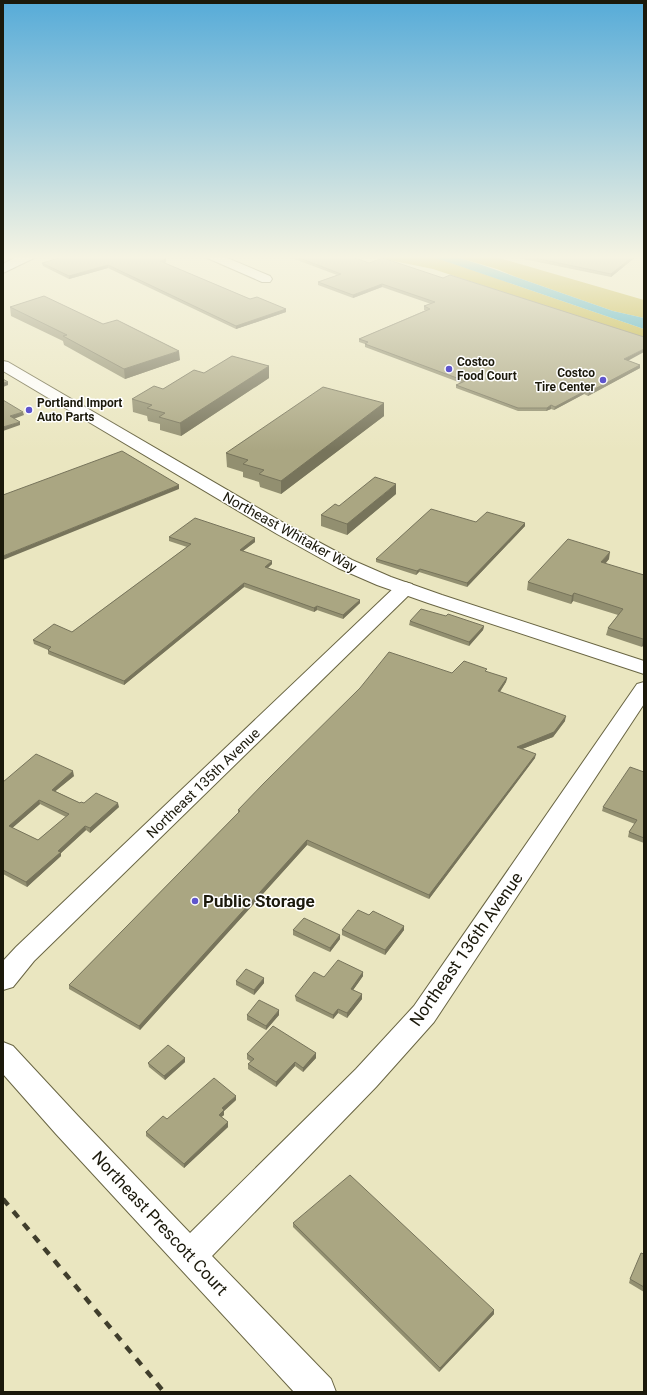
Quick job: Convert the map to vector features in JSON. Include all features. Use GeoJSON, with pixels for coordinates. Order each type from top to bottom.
{"type":"FeatureCollection","features":[{"type":"Feature","properties":{"kind":"street","name":"Northeast Whitaker Way"},"geometry":{"type":"LineString","coordinates":[[3,365],[316,549],[371,575],[405,588],[644,668]]}},
{"type":"Feature","properties":{"kind":"street","name":"Northeast 135th Avenue"},"geometry":{"type":"LineString","coordinates":[[3,979],[25,954],[405,588]]}},
{"type":"Feature","properties":{"kind":"street","name":"Northeast 136th Avenue"},"geometry":{"type":"LineString","coordinates":[[191,1255],[366,1078],[424,1014],[644,688]]}},
{"type":"Feature","properties":{"kind":"street","name":"Northeast Prescott Court"},"geometry":{"type":"LineString","coordinates":[[3,1054],[63,1121],[191,1255],[318,1392]]}},
{"type":"Feature","properties":{"kind":"shaded area"},"geometry":{"type":"Polygon","coordinates":[[[587,320],[618,320],[644,329],[644,339],[587,320]]]}},
{"type":"Feature","properties":{"kind":"water"},"geometry":{"type":"Polygon","coordinates":[[[618,320],[644,320],[644,329],[618,320]]]}},
{"type":"Feature","properties":{"kind":"building"},"geometry":{"type":"Polygon","coordinates":[[[37,320],[95,320],[103,324],[117,320],[179,351],[124,369],[63,336],[67,335],[37,320]]]}},
{"type":"Feature","properties":{"kind":"building"},"geometry":{"type":"Polygon","coordinates":[[[224,320],[253,320],[236,326],[224,320]]]}},
{"type":"Feature","properties":{"kind":"building"},"geometry":{"type":"Polygon","coordinates":[[[404,320],[591,320],[644,337],[644,349],[624,359],[640,365],[589,392],[585,391],[555,407],[551,405],[547,408],[518,408],[456,385],[465,381],[365,344],[368,342],[359,339],[404,320]]]}},
{"type":"Feature","properties":{"kind":"building"},"geometry":{"type":"Polygon","coordinates":[[[232,356],[269,366],[180,423],[159,417],[165,413],[147,408],[152,405],[132,399],[154,386],[163,389],[194,370],[204,373],[232,356]]]}},
{"type":"Feature","properties":{"kind":"building"},"geometry":{"type":"Polygon","coordinates":[[[323,387],[384,403],[281,481],[259,474],[264,470],[243,464],[248,460],[226,453],[323,387]]]}},
{"type":"Feature","properties":{"kind":"building"},"geometry":{"type":"Polygon","coordinates":[[[3,400],[23,412],[10,416],[20,422],[3,427],[3,400]]]}},
{"type":"Feature","properties":{"kind":"building"},"geometry":{"type":"Polygon","coordinates":[[[122,451],[179,485],[3,556],[3,495],[122,451]]]}},
{"type":"Feature","properties":{"kind":"building"},"geometry":{"type":"Polygon","coordinates":[[[375,477],[396,484],[347,524],[321,515],[335,504],[339,506],[375,477]]]}},
{"type":"Feature","properties":{"kind":"building"},"geometry":{"type":"Polygon","coordinates":[[[431,509],[476,522],[487,512],[525,523],[467,583],[420,569],[417,571],[376,559],[431,509]]]}},
{"type":"Feature","properties":{"kind":"building"},"geometry":{"type":"Polygon","coordinates":[[[195,518],[255,538],[240,550],[272,561],[265,567],[360,600],[343,615],[317,606],[314,608],[244,583],[124,681],[49,651],[48,650],[51,647],[33,640],[54,624],[72,632],[191,544],[169,537],[195,518]]]}},
{"type":"Feature","properties":{"kind":"building"},"geometry":{"type":"Polygon","coordinates":[[[568,539],[610,552],[601,562],[644,575],[643,639],[608,628],[623,609],[574,593],[572,596],[528,582],[568,539]]]}},
{"type":"Feature","properties":{"kind":"building"},"geometry":{"type":"Polygon","coordinates":[[[421,609],[446,616],[448,614],[484,626],[469,642],[410,621],[421,609]]]}},
{"type":"Feature","properties":{"kind":"building"},"geometry":{"type":"Polygon","coordinates":[[[389,652],[452,673],[464,661],[487,669],[485,671],[507,678],[498,691],[566,716],[554,732],[517,747],[536,754],[429,895],[307,840],[139,1026],[69,985],[240,811],[238,810],[264,783],[360,688],[389,652]]]}},
{"type":"Feature","properties":{"kind":"building"},"geometry":{"type":"Polygon","coordinates":[[[36,754],[73,771],[52,790],[80,803],[84,803],[96,793],[118,803],[90,828],[85,826],[58,851],[61,852],[26,882],[3,870],[3,782],[36,754]],[[39,800],[9,826],[38,840],[69,814],[39,800]]]}},
{"type":"Feature","properties":{"kind":"building"},"geometry":{"type":"Polygon","coordinates":[[[630,767],[644,772],[644,838],[629,832],[637,820],[603,807],[630,767]]]}},
{"type":"Feature","properties":{"kind":"building"},"geometry":{"type":"Polygon","coordinates":[[[358,910],[369,915],[373,911],[404,926],[385,950],[342,930],[358,910]]]}},
{"type":"Feature","properties":{"kind":"building"},"geometry":{"type":"Polygon","coordinates":[[[304,918],[340,935],[330,948],[293,930],[304,918]]]}},
{"type":"Feature","properties":{"kind":"building"},"geometry":{"type":"Polygon","coordinates":[[[338,960],[363,972],[351,989],[362,994],[347,1013],[338,1009],[333,1015],[295,996],[314,972],[324,977],[338,960]]]}},
{"type":"Feature","properties":{"kind":"building"},"geometry":{"type":"Polygon","coordinates":[[[246,969],[264,978],[254,990],[236,981],[246,969]]]}},
{"type":"Feature","properties":{"kind":"building"},"geometry":{"type":"Polygon","coordinates":[[[259,1000],[279,1010],[266,1026],[247,1015],[259,1000]]]}},
{"type":"Feature","properties":{"kind":"building"},"geometry":{"type":"Polygon","coordinates":[[[273,1026],[316,1053],[303,1068],[295,1062],[276,1082],[248,1064],[254,1059],[247,1054],[273,1026]]]}},
{"type":"Feature","properties":{"kind":"building"},"geometry":{"type":"Polygon","coordinates":[[[168,1045],[185,1058],[164,1076],[148,1063],[168,1045]]]}},
{"type":"Feature","properties":{"kind":"building"},"geometry":{"type":"Polygon","coordinates":[[[214,1078],[236,1096],[222,1108],[224,1110],[219,1115],[228,1122],[184,1164],[146,1132],[163,1116],[167,1119],[214,1078]]]}},
{"type":"Feature","properties":{"kind":"building"},"geometry":{"type":"Polygon","coordinates":[[[350,1175],[494,1310],[440,1368],[293,1223],[350,1175]]]}},
{"type":"Feature","properties":{"kind":"building"},"geometry":{"type":"Polygon","coordinates":[[[641,1253],[644,1254],[644,1287],[630,1279],[641,1253]]]}},
{"type":"Feature","properties":{"kind":"railway"},"geometry":{"type":"LineString","coordinates":[[3,1199],[164,1392]]}},
{"type":"Feature","properties":{"kind":"place","name":"Costco Food Court"},"geometry":{"type":"Point","coordinates":[449,369]}},
{"type":"Feature","properties":{"kind":"place","name":"Costco Tire Center"},"geometry":{"type":"Point","coordinates":[603,380]}},
{"type":"Feature","properties":{"kind":"place","name":"Portland Import Auto Parts"},"geometry":{"type":"Point","coordinates":[29,410]}},
{"type":"Feature","properties":{"kind":"place","name":"Public Storage"},"geometry":{"type":"Point","coordinates":[195,901]}}]}
